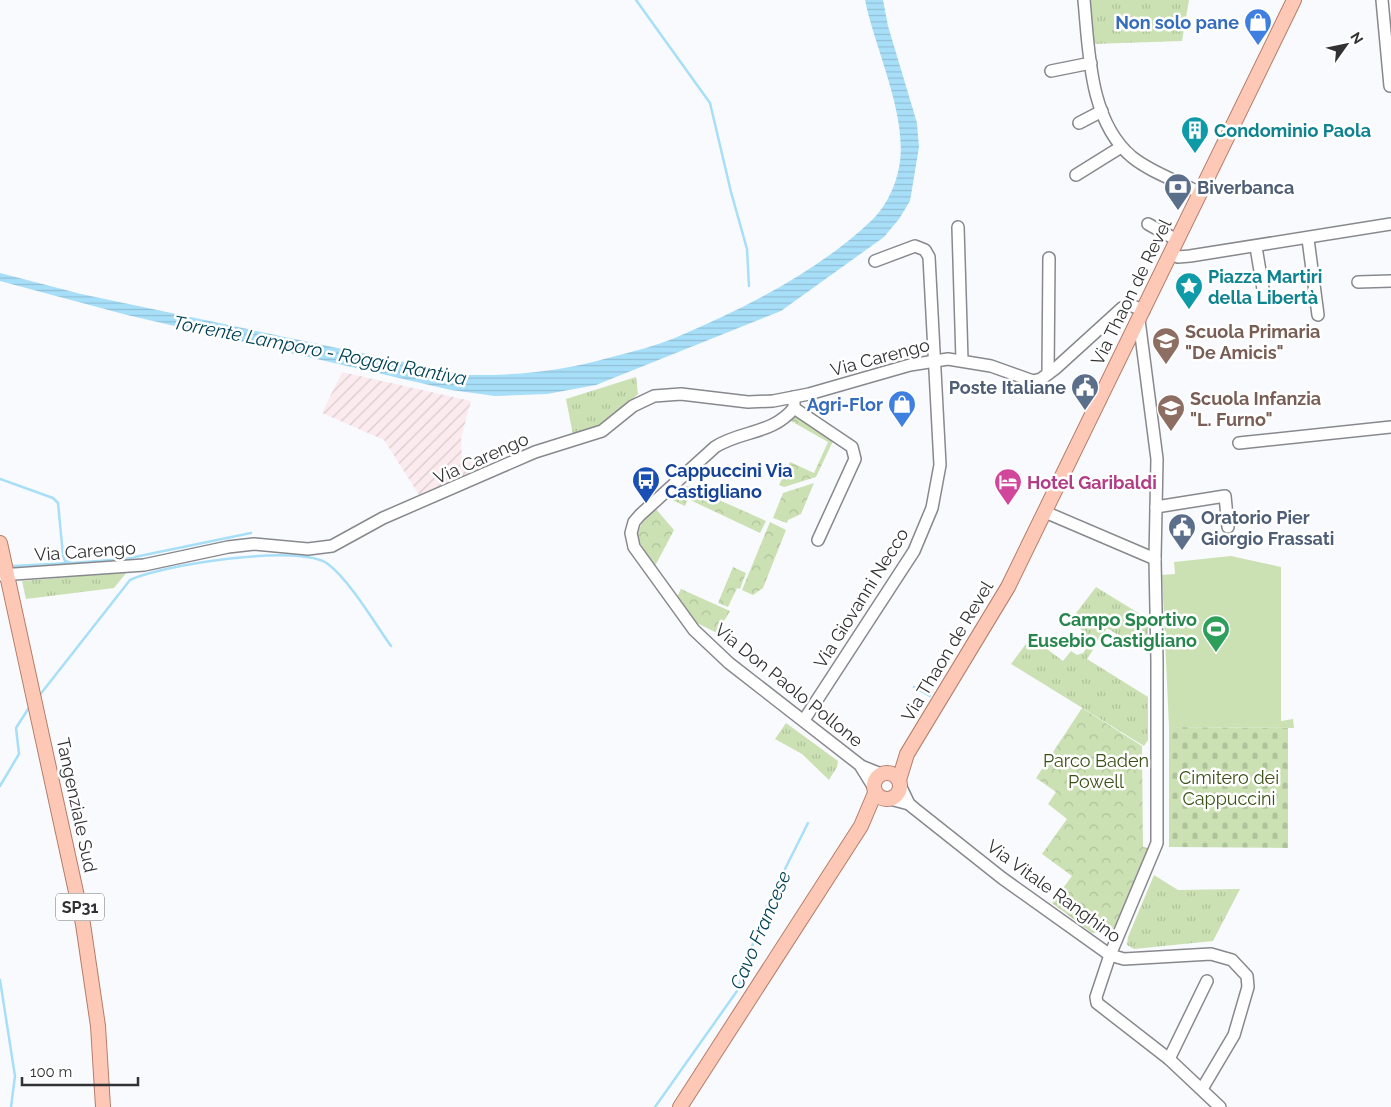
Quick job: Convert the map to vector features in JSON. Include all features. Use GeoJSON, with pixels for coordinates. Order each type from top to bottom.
{"type":"FeatureCollection","features":[{"type":"Feature","properties":{"kind":"main road","name":"Via Thaon de Revel"},"geometry":{"type":"LineString","coordinates":[[899,782],[907,754],[1008,586],[1142,315],[1294,0]]}},
{"type":"Feature","properties":{"kind":"main road","name":"Tangenziale Sud"},"geometry":{"type":"LineString","coordinates":[[0,543],[4,575],[34,694],[83,924],[98,1026],[103,1107]]}},
{"type":"Feature","properties":{"kind":"main road","name":"Via Thaon de Revel"},"geometry":{"type":"LineString","coordinates":[[884,773],[907,754]]}},
{"type":"Feature","properties":{"kind":"main road"},"geometry":{"type":"LineString","coordinates":[[680,1107],[863,823],[876,778],[884,773],[894,775],[899,782],[897,795],[863,823]]}},
{"type":"Feature","properties":{"kind":"main road"},"geometry":{"type":"LineString","coordinates":[[874,789],[879,798],[889,800]]}},
{"type":"Feature","properties":{"kind":"street"},"geometry":{"type":"LineString","coordinates":[[1084,0],[1091,63],[1098,101],[1121,147],[1147,167],[1200,193]]}},
{"type":"Feature","properties":{"kind":"street"},"geometry":{"type":"LineString","coordinates":[[1382,0],[1390,86]]}},
{"type":"Feature","properties":{"kind":"street"},"geometry":{"type":"LineString","coordinates":[[1051,71],[1091,63]]}},
{"type":"Feature","properties":{"kind":"street"},"geometry":{"type":"LineString","coordinates":[[1080,123],[1102,111]]}},
{"type":"Feature","properties":{"kind":"street"},"geometry":{"type":"LineString","coordinates":[[1076,175],[1121,147]]}},
{"type":"Feature","properties":{"kind":"street"},"geometry":{"type":"LineString","coordinates":[[1148,224],[1177,240]]}},
{"type":"Feature","properties":{"kind":"street"},"geometry":{"type":"LineString","coordinates":[[1171,254],[1178,257],[1256,247],[1391,224]]}},
{"type":"Feature","properties":{"kind":"street"},"geometry":{"type":"LineString","coordinates":[[958,227],[962,360]]}},
{"type":"Feature","properties":{"kind":"street"},"geometry":{"type":"LineString","coordinates":[[1308,239],[1318,315]]}},
{"type":"Feature","properties":{"kind":"street","name":"Via Giovanni Necco"},"geometry":{"type":"LineString","coordinates":[[804,720],[914,551],[932,508],[940,465],[929,257],[925,250],[915,246],[875,261]]}},
{"type":"Feature","properties":{"kind":"street"},"geometry":{"type":"LineString","coordinates":[[1256,247],[1264,295]]}},
{"type":"Feature","properties":{"kind":"street"},"geometry":{"type":"LineString","coordinates":[[1048,374],[1049,258]]}},
{"type":"Feature","properties":{"kind":"street"},"geometry":{"type":"LineString","coordinates":[[1358,282],[1391,281]]}},
{"type":"Feature","properties":{"kind":"street","name":"Via Carengo"},"geometry":{"type":"LineString","coordinates":[[4,575],[109,569],[254,544],[308,549],[332,546],[383,518],[526,456],[602,431],[644,399],[654,396],[680,394],[748,402],[794,402],[935,360],[962,360],[995,368],[1026,380],[1041,379],[1122,308],[1129,305],[1142,315]]}},
{"type":"Feature","properties":{"kind":"street"},"geometry":{"type":"LineString","coordinates":[[1142,315],[1157,459],[1155,559],[1157,843],[1110,956],[1096,997],[1097,1003],[1101,1007],[1169,1060],[1220,1107]]}},
{"type":"Feature","properties":{"kind":"street"},"geometry":{"type":"LineString","coordinates":[[794,402],[852,447],[855,459],[818,540]]}},
{"type":"Feature","properties":{"kind":"street","name":"Via Don Paolo Pollone"},"geometry":{"type":"LineString","coordinates":[[794,402],[780,421],[757,432],[723,442],[715,447],[640,515],[634,522],[631,533],[634,547],[694,630],[730,663],[860,766],[874,789]]}},
{"type":"Feature","properties":{"kind":"street"},"geometry":{"type":"LineString","coordinates":[[1239,443],[1391,427]]}},
{"type":"Feature","properties":{"kind":"street"},"geometry":{"type":"LineString","coordinates":[[1156,507],[1225,496],[1228,527]]}},
{"type":"Feature","properties":{"kind":"street"},"geometry":{"type":"LineString","coordinates":[[1045,512],[1155,559]]}},
{"type":"Feature","properties":{"kind":"street","name":"Via Don Paolo Pollone"},"geometry":{"type":"LineString","coordinates":[[860,766],[884,773]]}},
{"type":"Feature","properties":{"kind":"street","name":"Via Vitale Ranghino"},"geometry":{"type":"LineString","coordinates":[[899,782],[910,804],[1002,878],[1110,956],[1124,959],[1211,954],[1232,960],[1247,976],[1248,987],[1234,1035],[1202,1089]]}},
{"type":"Feature","properties":{"kind":"street","name":"Via Vitale Ranghino"},"geometry":{"type":"LineString","coordinates":[[889,800],[910,804]]}},
{"type":"Feature","properties":{"kind":"street"},"geometry":{"type":"LineString","coordinates":[[1169,1060],[1207,981]]}},
{"type":"Feature","properties":{"kind":"shaded area"},"geometry":{"type":"Polygon","coordinates":[[[342,372],[471,401],[461,438],[462,461],[496,465],[421,498],[384,440],[322,413],[342,372]]]}},
{"type":"Feature","properties":{"kind":"green space"},"geometry":{"type":"Polygon","coordinates":[[[1089,0],[1189,0],[1182,41],[1092,44],[1089,0]]]}},
{"type":"Feature","properties":{"kind":"green space"},"geometry":{"type":"Polygon","coordinates":[[[636,377],[638,394],[616,414],[600,425],[583,433],[573,435],[566,399],[636,377]]]}},
{"type":"Feature","properties":{"kind":"green space"},"geometry":{"type":"Polygon","coordinates":[[[796,413],[834,439],[816,477],[784,487],[779,485],[790,462],[814,473],[828,442],[791,421],[796,413]]]}},
{"type":"Feature","properties":{"kind":"green space"},"geometry":{"type":"Polygon","coordinates":[[[814,483],[801,514],[788,520],[787,523],[773,518],[783,493],[814,483]]]}},
{"type":"Feature","properties":{"kind":"green space"},"geometry":{"type":"Polygon","coordinates":[[[688,486],[766,521],[760,533],[688,499],[685,506],[668,498],[679,487],[688,486]]]}},
{"type":"Feature","properties":{"kind":"green space"},"geometry":{"type":"Polygon","coordinates":[[[655,508],[674,530],[655,566],[643,549],[638,537],[641,525],[655,508]]]}},
{"type":"Feature","properties":{"kind":"green space"},"geometry":{"type":"Polygon","coordinates":[[[770,522],[786,530],[763,588],[753,595],[742,590],[770,522]]]}},
{"type":"Feature","properties":{"kind":"green space"},"geometry":{"type":"Polygon","coordinates":[[[1231,556],[1281,567],[1281,721],[1293,719],[1294,728],[1169,727],[1162,575],[1175,574],[1174,562],[1231,556]]]}},
{"type":"Feature","properties":{"kind":"green space"},"geometry":{"type":"Polygon","coordinates":[[[733,567],[746,573],[740,589],[737,588],[728,607],[718,603],[733,567]]]}},
{"type":"Feature","properties":{"kind":"green space"},"geometry":{"type":"Polygon","coordinates":[[[127,572],[114,588],[26,599],[22,581],[127,572]]]}},
{"type":"Feature","properties":{"kind":"green space"},"geometry":{"type":"Polygon","coordinates":[[[1096,587],[1148,619],[1148,654],[1107,628],[1087,659],[1148,697],[1148,740],[1144,746],[1011,664],[1031,637],[1063,661],[1071,651],[1077,655],[1083,653],[1086,649],[1079,637],[1083,631],[1070,621],[1096,587]]]}},
{"type":"Feature","properties":{"kind":"green space"},"geometry":{"type":"Polygon","coordinates":[[[681,589],[730,611],[717,633],[697,623],[677,597],[681,589]]]}},
{"type":"Feature","properties":{"kind":"green space","name":"Parco Baden Powell"},"geometry":{"type":"Polygon","coordinates":[[[1082,708],[1142,746],[1143,847],[1148,848],[1117,924],[1105,932],[1092,933],[1052,903],[1072,876],[1042,854],[1067,819],[1048,804],[1056,792],[1036,778],[1082,708]]]}},
{"type":"Feature","properties":{"kind":"green space"},"geometry":{"type":"Polygon","coordinates":[[[786,723],[838,761],[837,767],[829,780],[802,754],[775,739],[786,723]]]}},
{"type":"Feature","properties":{"kind":"green space","name":"Cimitero dei Cappuccini"},"geometry":{"type":"Polygon","coordinates":[[[1169,727],[1288,728],[1288,848],[1169,847],[1169,727]]]}},
{"type":"Feature","properties":{"kind":"green space"},"geometry":{"type":"Polygon","coordinates":[[[1154,875],[1178,890],[1240,889],[1213,941],[1134,949],[1127,945],[1128,937],[1154,875]]]}},
{"type":"Feature","properties":{"kind":"water","name":"Torrente Lamporo - Roggia Rantiva"},"geometry":{"type":"Polygon","coordinates":[[[865,0],[883,0],[888,26],[917,123],[919,147],[910,201],[899,219],[884,237],[781,311],[596,385],[547,394],[495,396],[451,390],[127,315],[0,281],[0,273],[81,294],[466,375],[502,375],[556,369],[591,363],[661,343],[728,314],[804,272],[850,239],[876,216],[884,205],[898,172],[901,152],[900,131],[890,86],[865,0]]]}},
{"type":"Feature","properties":{"kind":"waterway"},"geometry":{"type":"LineString","coordinates":[[636,0],[710,103],[731,192],[747,249],[749,286]]}},
{"type":"Feature","properties":{"kind":"waterway"},"geometry":{"type":"LineString","coordinates":[[0,479],[53,498],[58,503],[63,555],[65,561],[72,563],[125,559],[251,533]]}},
{"type":"Feature","properties":{"kind":"waterway"},"geometry":{"type":"LineString","coordinates":[[39,696],[130,580],[170,568],[230,558],[290,556],[313,558],[328,564],[353,591],[391,646]]}},
{"type":"Feature","properties":{"kind":"waterway"},"geometry":{"type":"LineString","coordinates":[[14,566],[68,563]]}},
{"type":"Feature","properties":{"kind":"waterway"},"geometry":{"type":"LineString","coordinates":[[914,687],[930,696]]}},
{"type":"Feature","properties":{"kind":"waterway"},"geometry":{"type":"LineString","coordinates":[[0,786],[19,754],[16,728],[30,706]]}},
{"type":"Feature","properties":{"kind":"waterway","name":"Cavo Francese"},"geometry":{"type":"LineString","coordinates":[[655,1107],[737,991],[764,911],[808,823]]}},
{"type":"Feature","properties":{"kind":"waterway"},"geometry":{"type":"LineString","coordinates":[[0,980],[15,1076],[11,1107]]}},
{"type":"Feature","properties":{"kind":"place","name":"Non solo pane"},"geometry":{"type":"Point","coordinates":[1258,46]}},
{"type":"Feature","properties":{"kind":"place","name":"Condominio Paola"},"geometry":{"type":"Point","coordinates":[1195,154]}},
{"type":"Feature","properties":{"kind":"place","name":"Biverbanca"},"geometry":{"type":"Point","coordinates":[1178,211]}},
{"type":"Feature","properties":{"kind":"place","name":"Piazza Martiri della Libertà"},"geometry":{"type":"Point","coordinates":[1189,310]}},
{"type":"Feature","properties":{"kind":"place","name":"Scuola Primaria \"De Amicis\""},"geometry":{"type":"Point","coordinates":[1166,365]}},
{"type":"Feature","properties":{"kind":"place","name":"Poste Italiane"},"geometry":{"type":"Point","coordinates":[1085,411]}},
{"type":"Feature","properties":{"kind":"place","name":"Agri-Flor"},"geometry":{"type":"Point","coordinates":[902,428]}},
{"type":"Feature","properties":{"kind":"place","name":"Scuola Infanzia \"L. Furno\""},"geometry":{"type":"Point","coordinates":[1171,432]}},
{"type":"Feature","properties":{"kind":"place","name":"Cappuccini Via Castigliano"},"geometry":{"type":"Point","coordinates":[646,504]}},
{"type":"Feature","properties":{"kind":"place","name":"Hotel Garibaldi"},"geometry":{"type":"Point","coordinates":[1008,506]}},
{"type":"Feature","properties":{"kind":"place","name":"Oratorio Pier Giorgio Frassati"},"geometry":{"type":"Point","coordinates":[1182,551]}},
{"type":"Feature","properties":{"kind":"place","name":"Campo Sportivo Eusebio Castigliano"},"geometry":{"type":"Point","coordinates":[1216,653]}}]}
